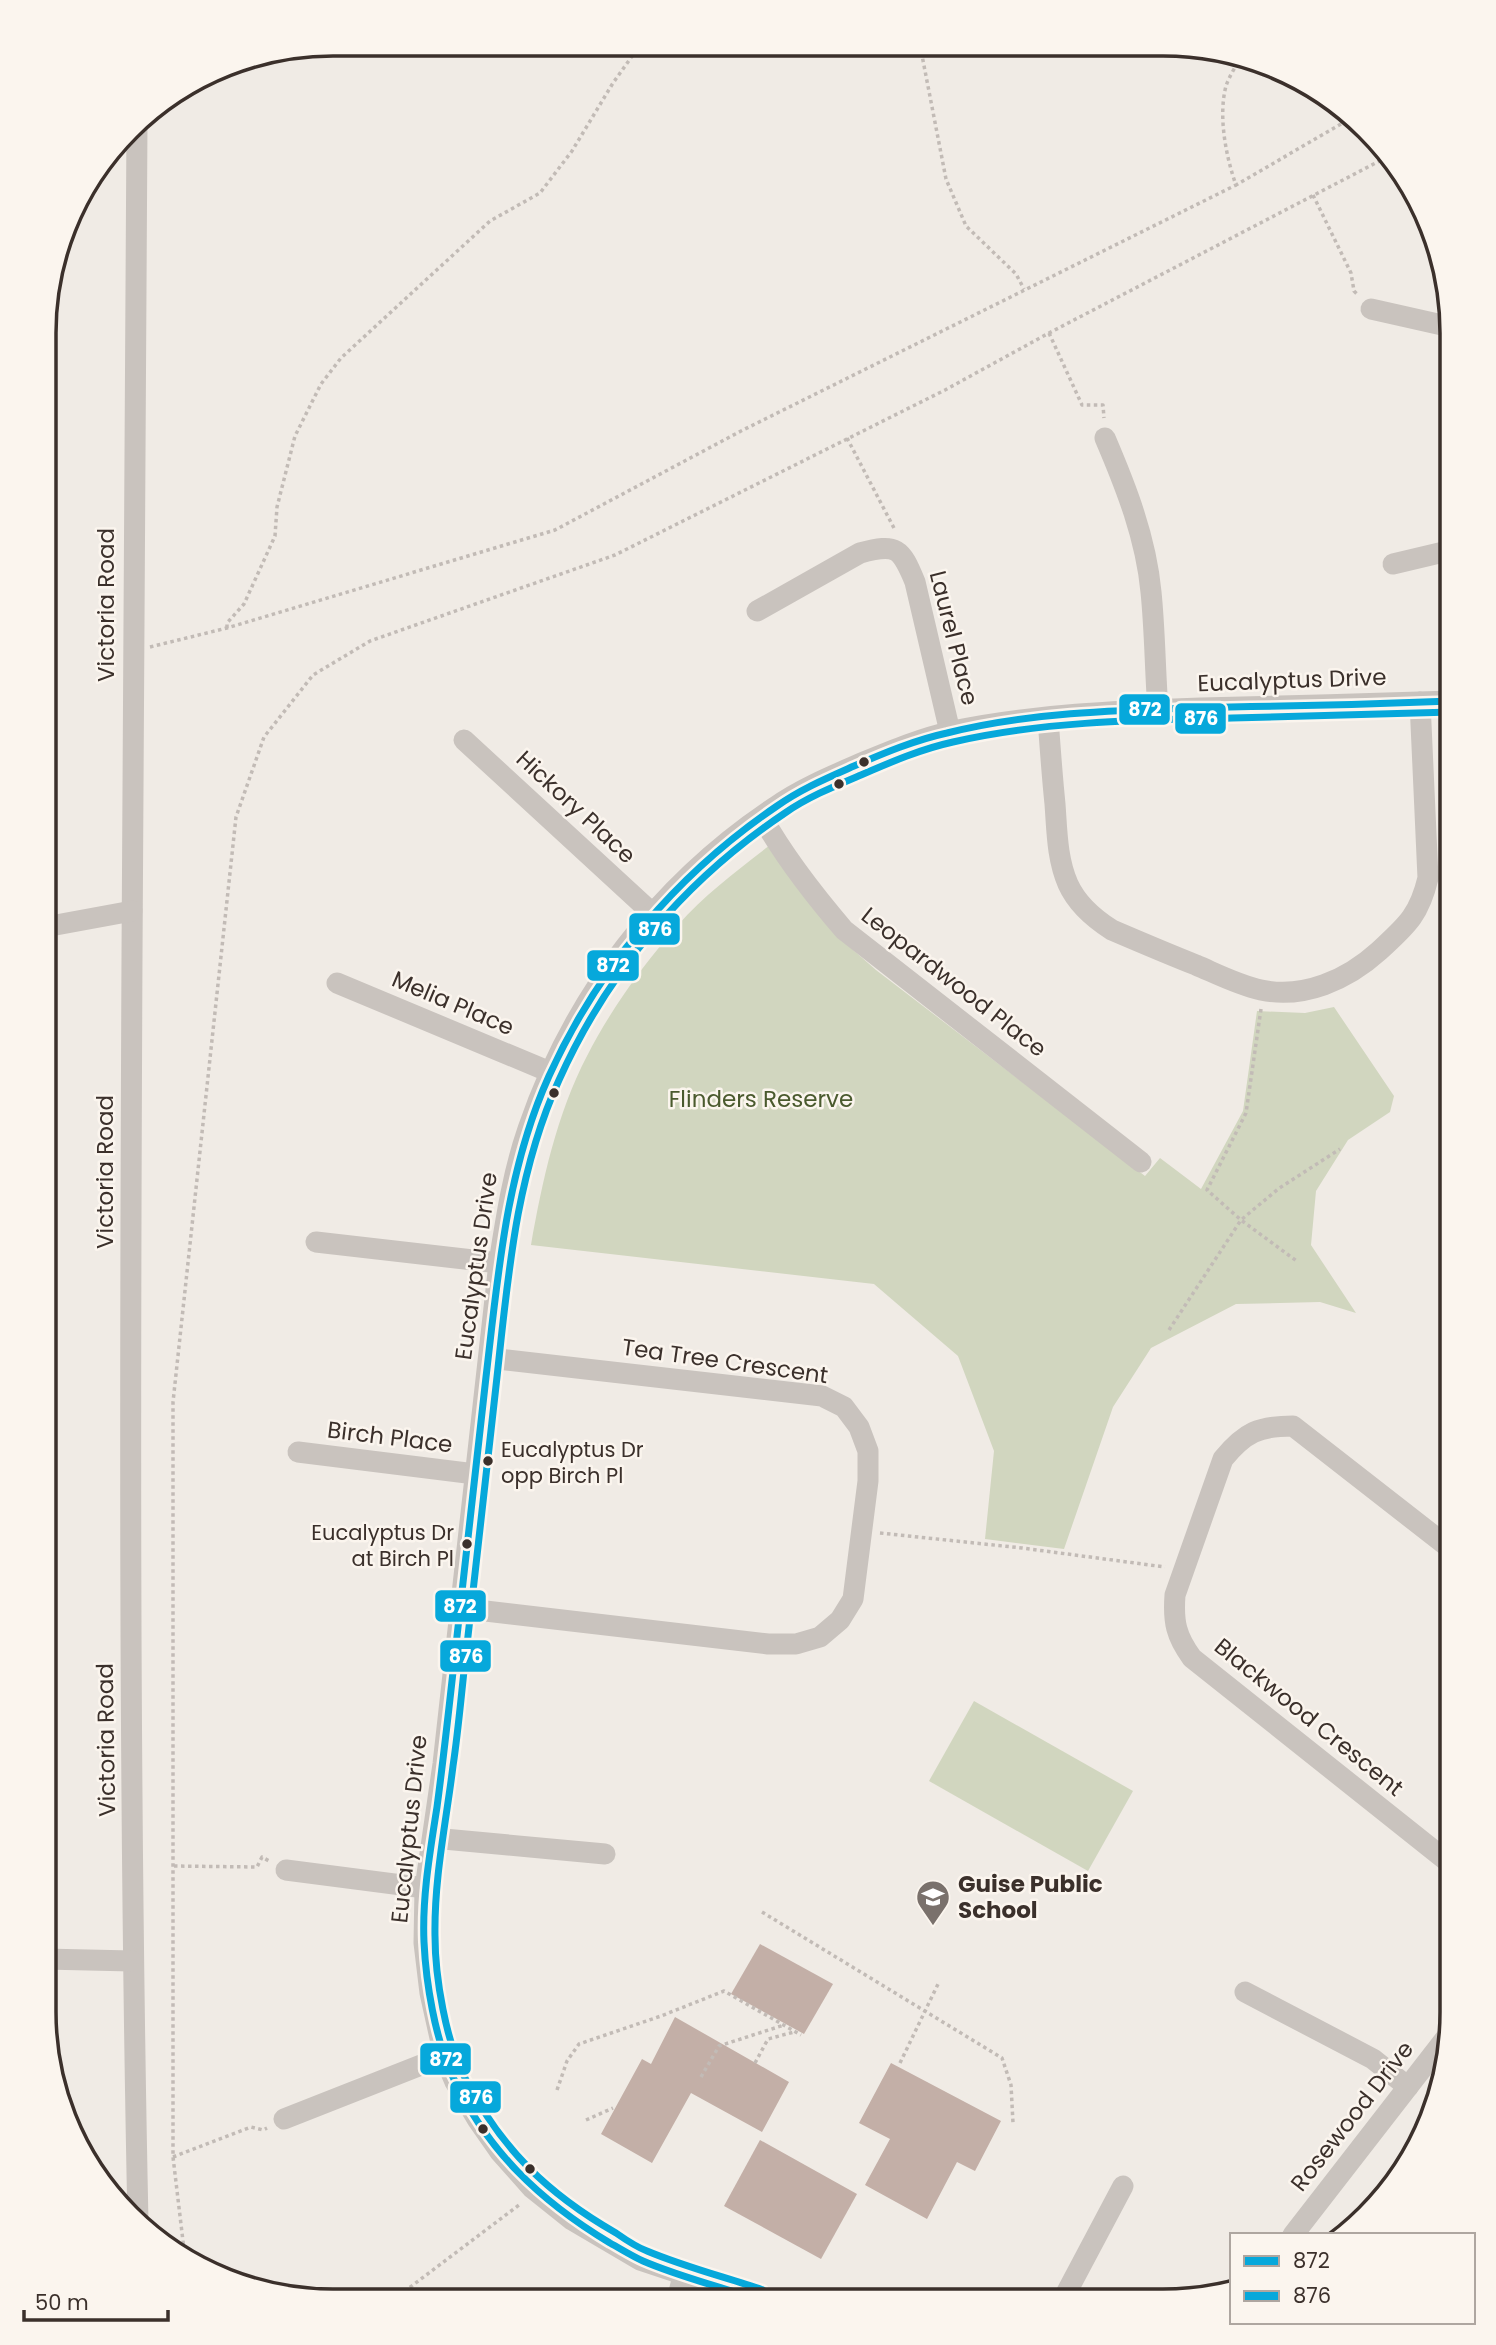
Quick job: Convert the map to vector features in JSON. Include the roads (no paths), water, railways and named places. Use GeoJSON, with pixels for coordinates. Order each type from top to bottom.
{"type":"FeatureCollection","features":[{"type":"Feature","properties":{"kind":"street","name":"Victoria Road"},"geometry":{"type":"LineString","coordinates":[[137,137],[131,652],[130,1476],[134,1812],[132,1961],[138,2209]]}},
{"type":"Feature","properties":{"kind":"street"},"geometry":{"type":"LineString","coordinates":[[1371,309],[1440,324]]}},
{"type":"Feature","properties":{"kind":"street"},"geometry":{"type":"LineString","coordinates":[[1105,438],[1125,485],[1139,531],[1151,590],[1158,710]]}},
{"type":"Feature","properties":{"kind":"street","name":"Laurel Place"},"geometry":{"type":"LineString","coordinates":[[757,611],[860,553],[879,548],[894,549],[906,560],[915,582],[950,732]]}},
{"type":"Feature","properties":{"kind":"street"},"geometry":{"type":"LineString","coordinates":[[1393,564],[1440,553]]}},
{"type":"Feature","properties":{"kind":"street","name":"Eucalyptus Drive"},"geometry":{"type":"LineString","coordinates":[[725,2289],[640,2260],[607,2243],[532,2189],[500,2152],[455,2082],[444,2056],[430,1993],[424,1943],[425,1888],[499,1263],[509,1198],[527,1130],[550,1072],[575,1021],[592,994],[652,913],[696,867],[798,793],[837,773],[907,744],[992,724],[1158,710],[1440,701]]}},
{"type":"Feature","properties":{"kind":"street"},"geometry":{"type":"LineString","coordinates":[[1048,718],[1058,846],[1068,885],[1093,918],[1112,930],[1231,981],[1261,990],[1297,992],[1328,984],[1371,958],[1411,919],[1423,902],[1428,878],[1420,702]]}},
{"type":"Feature","properties":{"kind":"street","name":"Hickory Place"},"geometry":{"type":"LineString","coordinates":[[464,740],[652,913]]}},
{"type":"Feature","properties":{"kind":"street","name":"Leopardwood Place"},"geometry":{"type":"LineString","coordinates":[[762,817],[814,895],[844,930],[1141,1162]]}},
{"type":"Feature","properties":{"kind":"street"},"geometry":{"type":"LineString","coordinates":[[56,925],[132,911]]}},
{"type":"Feature","properties":{"kind":"street","name":"Melia Place"},"geometry":{"type":"LineString","coordinates":[[337,983],[550,1072]]}},
{"type":"Feature","properties":{"kind":"street"},"geometry":{"type":"LineString","coordinates":[[316,1242],[499,1263]]}},
{"type":"Feature","properties":{"kind":"street","name":"Tea Tree Crescent"},"geometry":{"type":"LineString","coordinates":[[460,1608],[768,1644],[796,1644],[820,1637],[840,1620],[853,1599],[868,1481],[868,1451],[859,1427],[844,1407],[822,1396],[489,1358]]}},
{"type":"Feature","properties":{"kind":"street","name":"Blackwood Crescent"},"geometry":{"type":"LineString","coordinates":[[1440,1541],[1293,1426],[1272,1426],[1253,1431],[1237,1441],[1223,1459],[1175,1595],[1174,1617],[1180,1643],[1192,1658],[1440,1855]]}},
{"type":"Feature","properties":{"kind":"street","name":"Birch Place"},"geometry":{"type":"LineString","coordinates":[[298,1452],[475,1474]]}},
{"type":"Feature","properties":{"kind":"street"},"geometry":{"type":"LineString","coordinates":[[433,1838],[605,1854]]}},
{"type":"Feature","properties":{"kind":"street"},"geometry":{"type":"LineString","coordinates":[[286,1870],[425,1888]]}},
{"type":"Feature","properties":{"kind":"street"},"geometry":{"type":"LineString","coordinates":[[56,1959],[132,1961]]}},
{"type":"Feature","properties":{"kind":"street"},"geometry":{"type":"LineString","coordinates":[[1245,1992],[1373,2059],[1408,2087]]}},
{"type":"Feature","properties":{"kind":"street","name":"Rosewood Drive"},"geometry":{"type":"LineString","coordinates":[[1295,2233],[1438,2048]]}},
{"type":"Feature","properties":{"kind":"street"},"geometry":{"type":"LineString","coordinates":[[284,2119],[444,2056]]}},
{"type":"Feature","properties":{"kind":"street"},"geometry":{"type":"LineString","coordinates":[[1068,2289],[1123,2186]]}},
{"type":"Feature","properties":{"kind":"street"},"geometry":{"type":"LineString","coordinates":[[680,2289],[683,2276]]}},
{"type":"Feature","properties":{"kind":"place","name":"Eucalyptus Dr opp Birch Pl"},"geometry":{"type":"Point","coordinates":[488,1461]}},
{"type":"Feature","properties":{"kind":"place","name":"Eucalyptus Dr at Birch Pl"},"geometry":{"type":"Point","coordinates":[467,1544]}},
{"type":"Feature","properties":{"kind":"place","name":"Guise Public School"},"geometry":{"type":"Point","coordinates":[933,1927]}},
{"type":"Feature","properties":{"kind":"park label","name":"Flinders Reserve"},"geometry":{"type":"Point","coordinates":[761,1099]}}]}
